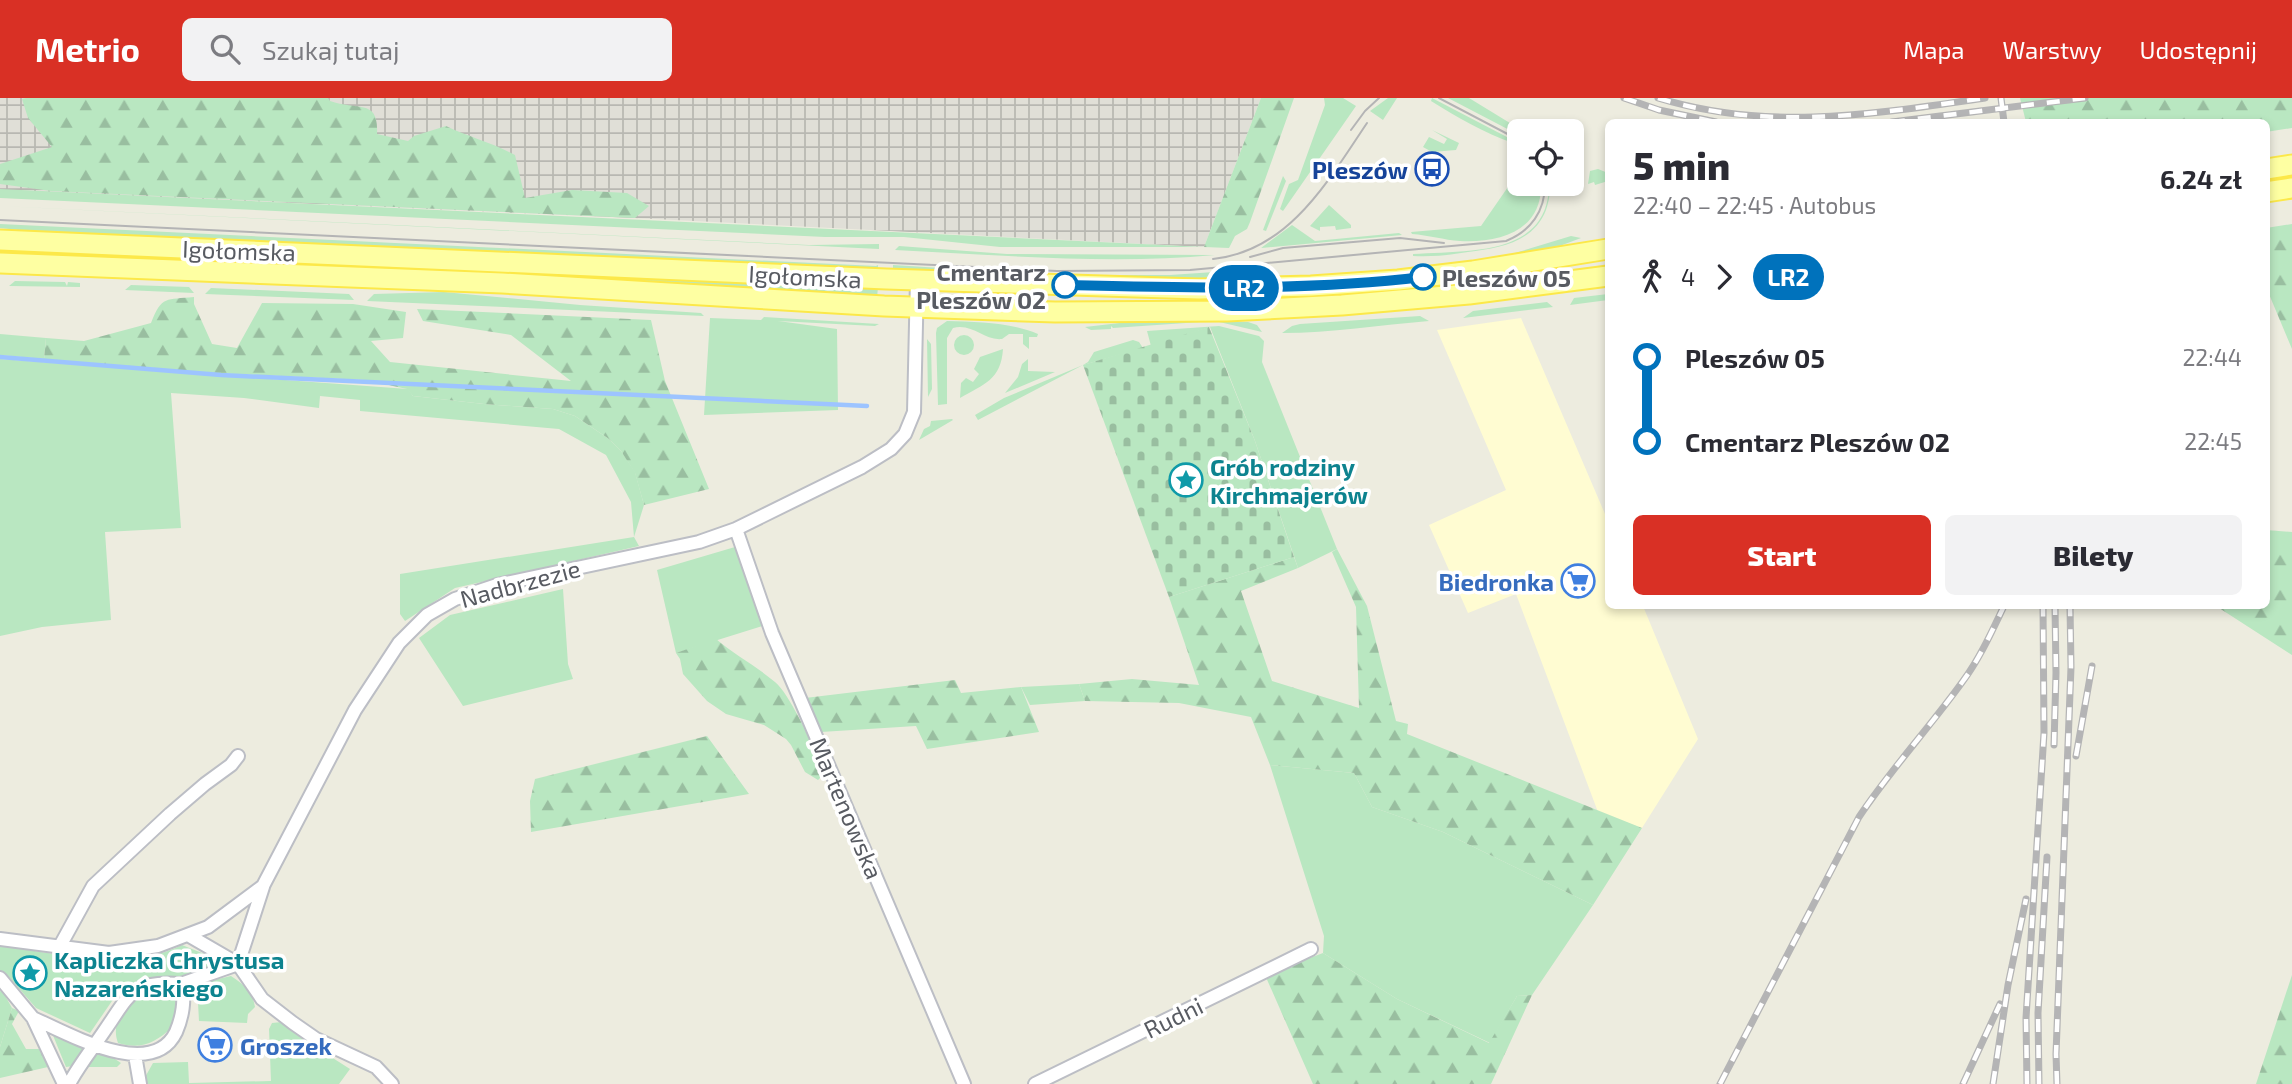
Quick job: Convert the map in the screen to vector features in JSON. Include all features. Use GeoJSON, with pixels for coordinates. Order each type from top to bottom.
{"type":"FeatureCollection","features":[{"type":"Feature","properties":{"kind":"main road"},"geometry":{"type":"LineString","coordinates":[[2270,168],[2292,165]]}},
{"type":"Feature","properties":{"kind":"main road"},"geometry":{"type":"LineString","coordinates":[[2270,191],[2292,188]]}},
{"type":"Feature","properties":{"kind":"main road","name":"Igołomska"},"geometry":{"type":"LineString","coordinates":[[0,240],[917,281],[1177,289],[1311,286],[1398,280],[1605,249]]}},
{"type":"Feature","properties":{"kind":"main road","name":"Igołomska"},"geometry":{"type":"LineString","coordinates":[[0,262],[502,283],[916,307],[1069,312],[1227,310],[1383,302],[1605,276]]}},
{"type":"Feature","properties":{"kind":"street","name":"Nadbrzezie"},"geometry":{"type":"LineString","coordinates":[[0,939],[109,953],[158,946],[208,927],[263,886],[355,710],[399,643],[427,615],[456,599],[497,585],[699,542],[736,529],[879,458],[900,441],[914,412],[917,281]]}},
{"type":"Feature","properties":{"kind":"street","name":"Martenowska"},"geometry":{"type":"LineString","coordinates":[[736,529],[772,633],[964,1084]]}},
{"type":"Feature","properties":{"kind":"street"},"geometry":{"type":"LineString","coordinates":[[60,946],[93,886],[170,814],[238,756]]}},
{"type":"Feature","properties":{"kind":"street"},"geometry":{"type":"LineString","coordinates":[[238,964],[263,886]]}},
{"type":"Feature","properties":{"kind":"street"},"geometry":{"type":"LineString","coordinates":[[188,934],[238,964],[262,999],[286,1018],[317,1039],[376,1067],[392,1084]]}},
{"type":"Feature","properties":{"kind":"street","name":"Rudni"},"geometry":{"type":"LineString","coordinates":[[1035,1084],[1311,949]]}},
{"type":"Feature","properties":{"kind":"street"},"geometry":{"type":"LineString","coordinates":[[0,978],[33,1018],[66,1084],[130,993],[156,984],[181,984],[238,964]]}},
{"type":"Feature","properties":{"kind":"street"},"geometry":{"type":"LineString","coordinates":[[33,1018],[94,1044],[135,1055],[156,1051],[173,1038],[180,1023],[184,992],[181,984]]}},
{"type":"Feature","properties":{"kind":"street"},"geometry":{"type":"LineString","coordinates":[[135,1055],[140,1084]]}},
{"type":"Feature","properties":{"kind":"shaded area"},"geometry":{"type":"Polygon","coordinates":[[[0,98],[1261,98],[1204,247],[0,190],[0,98]]]}},
{"type":"Feature","properties":{"kind":"shaded area"},"geometry":{"type":"Polygon","coordinates":[[[1521,318],[1605,514],[1605,609],[1644,609],[1698,739],[1642,828],[1598,812],[1516,594],[1468,613],[1429,525],[1506,490],[1437,330],[1521,318]]]}},
{"type":"Feature","properties":{"kind":"green space"},"geometry":{"type":"Polygon","coordinates":[[[328,98],[340,104],[370,110],[377,123],[377,134],[408,141],[414,136],[446,126],[515,155],[525,198],[572,190],[627,193],[649,206],[635,218],[51,191],[0,184],[0,164],[52,147],[28,118],[22,99],[328,98]]]}},
{"type":"Feature","properties":{"kind":"green space"},"geometry":{"type":"Polygon","coordinates":[[[1261,98],[1294,98],[1250,222],[1247,229],[1235,236],[1229,248],[1204,247],[1261,98]]]}},
{"type":"Feature","properties":{"kind":"green space"},"geometry":{"type":"Polygon","coordinates":[[[1324,98],[1343,98],[1356,106],[1283,211],[1280,209],[1289,184],[1298,180],[1325,105],[1324,98]]]}},
{"type":"Feature","properties":{"kind":"green space"},"geometry":{"type":"Polygon","coordinates":[[[1388,98],[1397,98],[1383,120],[1370,111],[1388,98]]]}},
{"type":"Feature","properties":{"kind":"green space"},"geometry":{"type":"Polygon","coordinates":[[[1432,98],[1505,136],[1507,141],[1471,124],[1431,101],[1432,98]]]}},
{"type":"Feature","properties":{"kind":"green space"},"geometry":{"type":"Polygon","coordinates":[[[1448,98],[1469,98],[1507,121],[1507,129],[1448,98]]]}},
{"type":"Feature","properties":{"kind":"green space"},"geometry":{"type":"Polygon","coordinates":[[[2020,98],[2292,98],[2292,128],[2270,131],[2270,119],[2025,119],[2020,98]]]}},
{"type":"Feature","properties":{"kind":"green space"},"geometry":{"type":"Polygon","coordinates":[[[1432,130],[1459,143],[1456,150],[1432,152],[1423,147],[1429,137],[1444,144],[1447,139],[1432,130]]]}},
{"type":"Feature","properties":{"kind":"green space"},"geometry":{"type":"Polygon","coordinates":[[[1598,169],[1605,172],[1605,182],[1588,184],[1590,171],[1598,169]]]}},
{"type":"Feature","properties":{"kind":"green space"},"geometry":{"type":"Polygon","coordinates":[[[1283,176],[1286,181],[1266,231],[1263,230],[1283,176]]]}},
{"type":"Feature","properties":{"kind":"green space"},"geometry":{"type":"Polygon","coordinates":[[[1507,188],[1507,196],[1540,196],[1534,213],[1526,223],[1516,231],[1490,240],[1454,240],[1411,232],[1481,226],[1507,188]]]}},
{"type":"Feature","properties":{"kind":"green space"},"geometry":{"type":"Polygon","coordinates":[[[0,189],[1204,247],[1000,247],[904,237],[825,237],[0,198],[0,189]]]}},
{"type":"Feature","properties":{"kind":"green space"},"geometry":{"type":"Polygon","coordinates":[[[1549,196],[1546,210],[1540,221],[1533,230],[1524,237],[1503,246],[1480,250],[1520,238],[1535,226],[1549,196]]]}},
{"type":"Feature","properties":{"kind":"green space"},"geometry":{"type":"Polygon","coordinates":[[[1329,205],[1351,228],[1336,230],[1335,226],[1320,227],[1320,231],[1310,226],[1329,205]]]}},
{"type":"Feature","properties":{"kind":"green space"},"geometry":{"type":"Polygon","coordinates":[[[0,206],[809,245],[879,244],[879,249],[0,206]]]}},
{"type":"Feature","properties":{"kind":"green space"},"geometry":{"type":"Polygon","coordinates":[[[0,224],[878,265],[878,269],[37,232],[0,228],[0,224]]]}},
{"type":"Feature","properties":{"kind":"green space"},"geometry":{"type":"Polygon","coordinates":[[[2292,224],[2292,349],[2270,297],[2270,227],[2292,224]]]}},
{"type":"Feature","properties":{"kind":"green space"},"geometry":{"type":"Polygon","coordinates":[[[1292,225],[1315,241],[1399,233],[1402,235],[1261,248],[1292,225]]]}},
{"type":"Feature","properties":{"kind":"green space"},"geometry":{"type":"Polygon","coordinates":[[[1571,236],[1581,238],[1549,250],[1506,258],[1505,256],[1571,236]]]}},
{"type":"Feature","properties":{"kind":"green space"},"geometry":{"type":"Polygon","coordinates":[[[899,246],[1007,254],[1215,255],[1135,259],[1055,258],[895,250],[899,246]]]}},
{"type":"Feature","properties":{"kind":"green space"},"geometry":{"type":"Polygon","coordinates":[[[0,249],[878,287],[877,298],[490,274],[0,254],[0,249]]]}},
{"type":"Feature","properties":{"kind":"green space"},"geometry":{"type":"Polygon","coordinates":[[[1478,250],[1448,255],[1413,254],[1478,250]]]}},
{"type":"Feature","properties":{"kind":"green space"},"geometry":{"type":"Polygon","coordinates":[[[893,265],[1054,275],[893,270],[893,265]]]}},
{"type":"Feature","properties":{"kind":"green space"},"geometry":{"type":"Polygon","coordinates":[[[1229,271],[1237,278],[1151,278],[1054,275],[1170,275],[1229,271]]]}},
{"type":"Feature","properties":{"kind":"green space"},"geometry":{"type":"Polygon","coordinates":[[[15,281],[65,282],[67,286],[68,282],[80,283],[80,287],[9,286],[15,281]]]}},
{"type":"Feature","properties":{"kind":"green space"},"geometry":{"type":"Polygon","coordinates":[[[131,285],[189,287],[194,293],[125,290],[131,285]]]}},
{"type":"Feature","properties":{"kind":"green space"},"geometry":{"type":"Polygon","coordinates":[[[211,288],[349,294],[354,300],[205,294],[211,288]]]}},
{"type":"Feature","properties":{"kind":"green space"},"geometry":{"type":"Polygon","coordinates":[[[444,292],[701,313],[704,316],[367,301],[374,294],[444,292]]]}},
{"type":"Feature","properties":{"kind":"green space"},"geometry":{"type":"Polygon","coordinates":[[[1605,294],[1605,300],[1570,305],[1574,298],[1605,294]]]}},
{"type":"Feature","properties":{"kind":"green space"},"geometry":{"type":"Polygon","coordinates":[[[194,297],[194,304],[212,344],[237,348],[262,303],[353,304],[406,312],[403,338],[371,341],[390,362],[571,381],[511,335],[423,321],[417,309],[651,320],[665,381],[709,489],[644,505],[635,473],[621,451],[609,439],[575,416],[553,409],[413,396],[407,389],[365,380],[214,373],[44,359],[46,338],[84,341],[151,323],[162,303],[171,299],[194,297]]]}},
{"type":"Feature","properties":{"kind":"green space"},"geometry":{"type":"Polygon","coordinates":[[[1547,302],[1553,307],[1463,318],[1473,311],[1547,302]]]}},
{"type":"Feature","properties":{"kind":"green space"},"geometry":{"type":"Polygon","coordinates":[[[1420,316],[1429,321],[1282,333],[1300,324],[1420,316]]]}},
{"type":"Feature","properties":{"kind":"green space"},"geometry":{"type":"Polygon","coordinates":[[[764,317],[879,324],[875,326],[778,321],[837,329],[838,410],[704,415],[710,318],[761,320],[764,317]]]}},
{"type":"Feature","properties":{"kind":"green space"},"geometry":{"type":"Polygon","coordinates":[[[947,321],[1005,325],[1038,334],[1037,337],[1029,337],[1029,349],[1023,344],[1023,334],[1009,334],[1002,339],[996,339],[967,328],[953,328],[947,338],[947,404],[938,405],[936,333],[937,328],[947,321]]]}},
{"type":"Feature","properties":{"kind":"green space"},"geometry":{"type":"Polygon","coordinates":[[[1137,321],[1206,322],[1111,326],[1111,329],[1091,330],[1085,327],[1137,321]]]}},
{"type":"Feature","properties":{"kind":"green space"},"geometry":{"type":"Polygon","coordinates":[[[1218,322],[1248,322],[1257,325],[1262,332],[1218,322]]]}},
{"type":"Feature","properties":{"kind":"green space"},"geometry":{"type":"Polygon","coordinates":[[[1219,326],[1259,336],[1264,341],[1262,362],[1337,549],[1298,568],[1255,441],[1210,327],[1151,346],[1147,331],[1219,326]]]}},
{"type":"Feature","properties":{"kind":"green space"},"geometry":{"type":"Polygon","coordinates":[[[1209,327],[1255,441],[1294,557],[1169,597],[1083,365],[1209,327]]]}},
{"type":"Feature","properties":{"kind":"green space"},"geometry":{"type":"Polygon","coordinates":[[[0,334],[46,338],[44,359],[0,355],[0,334]]]}},
{"type":"Feature","properties":{"kind":"green space"},"geometry":{"type":"Polygon","coordinates":[[[960,335],[968,335],[974,345],[968,355],[960,355],[954,349],[954,341],[960,335]]]}},
{"type":"Feature","properties":{"kind":"green space"},"geometry":{"type":"Polygon","coordinates":[[[927,339],[931,344],[932,389],[928,397],[927,339]]]}},
{"type":"Feature","properties":{"kind":"green space"},"geometry":{"type":"Polygon","coordinates":[[[1133,340],[1139,342],[1143,348],[1083,365],[1094,352],[1133,340]]]}},
{"type":"Feature","properties":{"kind":"green space"},"geometry":{"type":"Polygon","coordinates":[[[1003,349],[999,368],[990,380],[960,398],[961,383],[966,378],[973,382],[979,374],[974,369],[980,357],[1003,349]]]}},
{"type":"Feature","properties":{"kind":"green space"},"geometry":{"type":"Polygon","coordinates":[[[0,359],[408,389],[413,396],[553,409],[575,416],[609,439],[621,451],[635,472],[644,505],[634,537],[631,502],[606,455],[559,429],[360,411],[360,400],[320,396],[319,408],[244,398],[171,393],[181,528],[105,532],[111,620],[42,627],[0,636],[0,359]]]}},
{"type":"Feature","properties":{"kind":"green space"},"geometry":{"type":"Polygon","coordinates":[[[1028,359],[1028,371],[1055,372],[1005,393],[1018,377],[1022,364],[1028,359]]]}},
{"type":"Feature","properties":{"kind":"green space"},"geometry":{"type":"Polygon","coordinates":[[[1083,365],[978,420],[975,415],[1004,398],[1083,365]]]}},
{"type":"Feature","properties":{"kind":"green space"},"geometry":{"type":"Polygon","coordinates":[[[953,420],[919,440],[931,421],[953,420]]]}},
{"type":"Feature","properties":{"kind":"green space"},"geometry":{"type":"Polygon","coordinates":[[[2270,530],[2292,532],[2292,655],[2221,609],[2270,609],[2270,530]]]}},
{"type":"Feature","properties":{"kind":"green space"},"geometry":{"type":"Polygon","coordinates":[[[634,537],[639,546],[455,588],[405,621],[400,614],[400,574],[634,537]]]}},
{"type":"Feature","properties":{"kind":"green space"},"geometry":{"type":"Polygon","coordinates":[[[735,547],[766,625],[676,653],[657,570],[735,547]]]}},
{"type":"Feature","properties":{"kind":"green space"},"geometry":{"type":"Polygon","coordinates":[[[1337,549],[1367,606],[1396,721],[1408,724],[1407,734],[1642,828],[1593,905],[1443,832],[1372,807],[1354,773],[1270,765],[1251,717],[1179,703],[1085,701],[1079,684],[1132,679],[1199,685],[1169,597],[1294,557],[1298,568],[1241,591],[1272,681],[1359,708],[1356,607],[1332,552],[1337,549]]]}},
{"type":"Feature","properties":{"kind":"green space"},"geometry":{"type":"Polygon","coordinates":[[[563,589],[568,664],[573,679],[463,706],[419,638],[450,615],[563,589]]]}},
{"type":"Feature","properties":{"kind":"green space"},"geometry":{"type":"Polygon","coordinates":[[[716,639],[768,676],[781,689],[803,725],[821,765],[824,774],[818,780],[805,772],[786,739],[764,725],[726,714],[707,701],[683,674],[676,653],[716,639]]]}},
{"type":"Feature","properties":{"kind":"green space"},"geometry":{"type":"Polygon","coordinates":[[[955,680],[961,693],[1021,687],[1039,732],[927,749],[916,726],[821,732],[805,698],[955,680]]]}},
{"type":"Feature","properties":{"kind":"green space"},"geometry":{"type":"Polygon","coordinates":[[[1079,684],[1085,701],[1030,705],[1021,687],[1079,684]]]}},
{"type":"Feature","properties":{"kind":"green space"},"geometry":{"type":"Polygon","coordinates":[[[707,736],[749,794],[531,832],[530,801],[535,779],[707,736]]]}},
{"type":"Feature","properties":{"kind":"green space"},"geometry":{"type":"Polygon","coordinates":[[[1270,765],[1354,773],[1372,807],[1443,832],[1593,905],[1532,995],[1517,996],[1490,1043],[1397,999],[1323,953],[1324,936],[1270,765]]]}},
{"type":"Feature","properties":{"kind":"green space"},"geometry":{"type":"Polygon","coordinates":[[[182,945],[207,955],[214,961],[214,968],[123,985],[90,1033],[36,1008],[9,977],[0,971],[0,946],[68,956],[117,959],[140,958],[182,945]]]}},
{"type":"Feature","properties":{"kind":"green space"},"geometry":{"type":"Polygon","coordinates":[[[1323,953],[1397,999],[1489,1043],[1517,996],[1532,995],[1491,1084],[1313,1084],[1265,975],[1323,953]]]}},
{"type":"Feature","properties":{"kind":"green space"},"geometry":{"type":"Polygon","coordinates":[[[2292,975],[2292,1084],[2256,1084],[2292,975]]]}},
{"type":"Feature","properties":{"kind":"green space"},"geometry":{"type":"Polygon","coordinates":[[[231,976],[247,989],[254,1002],[255,1007],[248,1014],[247,1023],[199,1021],[197,984],[231,976]]]}},
{"type":"Feature","properties":{"kind":"green space"},"geometry":{"type":"Polygon","coordinates":[[[161,988],[172,991],[177,1002],[172,1027],[147,1044],[133,1046],[118,1043],[117,1022],[123,1010],[141,993],[161,988]]]}},
{"type":"Feature","properties":{"kind":"green space"},"geometry":{"type":"Polygon","coordinates":[[[0,991],[12,1008],[0,1047],[0,991]]]}},
{"type":"Feature","properties":{"kind":"green space"},"geometry":{"type":"Polygon","coordinates":[[[12,1008],[19,1011],[12,1024],[26,1049],[40,1049],[48,1067],[0,1078],[0,1047],[12,1008]]]}},
{"type":"Feature","properties":{"kind":"green space"},"geometry":{"type":"Polygon","coordinates":[[[282,1022],[304,1034],[303,1039],[350,1069],[339,1084],[146,1084],[144,1079],[153,1063],[188,1062],[189,1083],[271,1081],[269,1029],[272,1023],[282,1022]]]}},
{"type":"Feature","properties":{"kind":"green space"},"geometry":{"type":"Polygon","coordinates":[[[52,1033],[85,1048],[73,1066],[66,1067],[52,1033]]]}},
{"type":"Feature","properties":{"kind":"green space"},"geometry":{"type":"Polygon","coordinates":[[[98,1053],[121,1063],[117,1067],[87,1067],[92,1055],[98,1053]]]}},
{"type":"Feature","properties":{"kind":"waterway"},"geometry":{"type":"LineString","coordinates":[[0,357],[221,375],[867,406]]}},
{"type":"Feature","properties":{"kind":"tram line"},"geometry":{"type":"LineString","coordinates":[[1351,130],[1379,98]]}},
{"type":"Feature","properties":{"kind":"tram line"},"geometry":{"type":"LineString","coordinates":[[1439,98],[1507,134]]}},
{"type":"Feature","properties":{"kind":"tram line"},"geometry":{"type":"LineString","coordinates":[[1213,259],[1240,253],[1264,243],[1285,228],[1321,189],[1367,123]]}},
{"type":"Feature","properties":{"kind":"tram line"},"geometry":{"type":"LineString","coordinates":[[0,220],[1057,271],[1190,270],[1506,241],[1523,232],[1535,219],[1544,196]]}},
{"type":"Feature","properties":{"kind":"tram line"},"geometry":{"type":"LineString","coordinates":[[1250,257],[1283,248],[1400,238],[1444,243]]}},
{"type":"Feature","properties":{"kind":"railway"},"geometry":{"type":"LineString","coordinates":[[1624,98],[1659,110],[1702,119]]}},
{"type":"Feature","properties":{"kind":"railway"},"geometry":{"type":"LineString","coordinates":[[1658,98],[1740,115],[1781,117],[1862,114],[1985,98]]}},
{"type":"Feature","properties":{"kind":"railway"},"geometry":{"type":"LineString","coordinates":[[2001,98],[2004,119]]}},
{"type":"Feature","properties":{"kind":"railway"},"geometry":{"type":"LineString","coordinates":[[1916,119],[2085,98]]}},
{"type":"Feature","properties":{"kind":"railway"},"geometry":{"type":"LineString","coordinates":[[1720,1084],[1859,817],[1969,672],[2002,609]]}},
{"type":"Feature","properties":{"kind":"railway"},"geometry":{"type":"LineString","coordinates":[[2027,1084],[2026,1018],[2044,733],[2043,609]]}},
{"type":"Feature","properties":{"kind":"railway"},"geometry":{"type":"LineString","coordinates":[[2054,745],[2055,609]]}},
{"type":"Feature","properties":{"kind":"railway"},"geometry":{"type":"LineString","coordinates":[[2057,1084],[2071,667],[2070,609]]}},
{"type":"Feature","properties":{"kind":"railway"},"geometry":{"type":"LineString","coordinates":[[2076,756],[2092,666]]}},
{"type":"Feature","properties":{"kind":"railway"},"geometry":{"type":"LineString","coordinates":[[2039,1084],[2038,1013],[2047,857]]}},
{"type":"Feature","properties":{"kind":"railway"},"geometry":{"type":"LineString","coordinates":[[1993,1084],[2008,985],[2026,899]]}},
{"type":"Feature","properties":{"kind":"railway"},"geometry":{"type":"LineString","coordinates":[[1963,1084],[2000,1004]]}},
{"type":"Feature","properties":{"kind":"bus line","name":"LR2"},"geometry":{"type":"LineString","coordinates":[[1065,285],[1177,289],[1254,288],[1423,277]]}},
{"type":"Feature","properties":{"kind":"place","name":"Pleszów"},"geometry":{"type":"Point","coordinates":[1432,169]}},
{"type":"Feature","properties":{"kind":"place","name":"Pleszów 05"},"geometry":{"type":"Point","coordinates":[1423,277]}},
{"type":"Feature","properties":{"kind":"place","name":"Cmentarz Pleszów 02"},"geometry":{"type":"Point","coordinates":[1065,285]}},
{"type":"Feature","properties":{"kind":"place","name":"Grób rodziny Kirchmajerów"},"geometry":{"type":"Point","coordinates":[1186,480]}},
{"type":"Feature","properties":{"kind":"place","name":"Biedronka"},"geometry":{"type":"Point","coordinates":[1578,581]}},
{"type":"Feature","properties":{"kind":"place","name":"Kapliczka Chrystusa Nazareńskiego"},"geometry":{"type":"Point","coordinates":[30,973]}},
{"type":"Feature","properties":{"kind":"place","name":"Groszek"},"geometry":{"type":"Point","coordinates":[215,1045]}}]}
